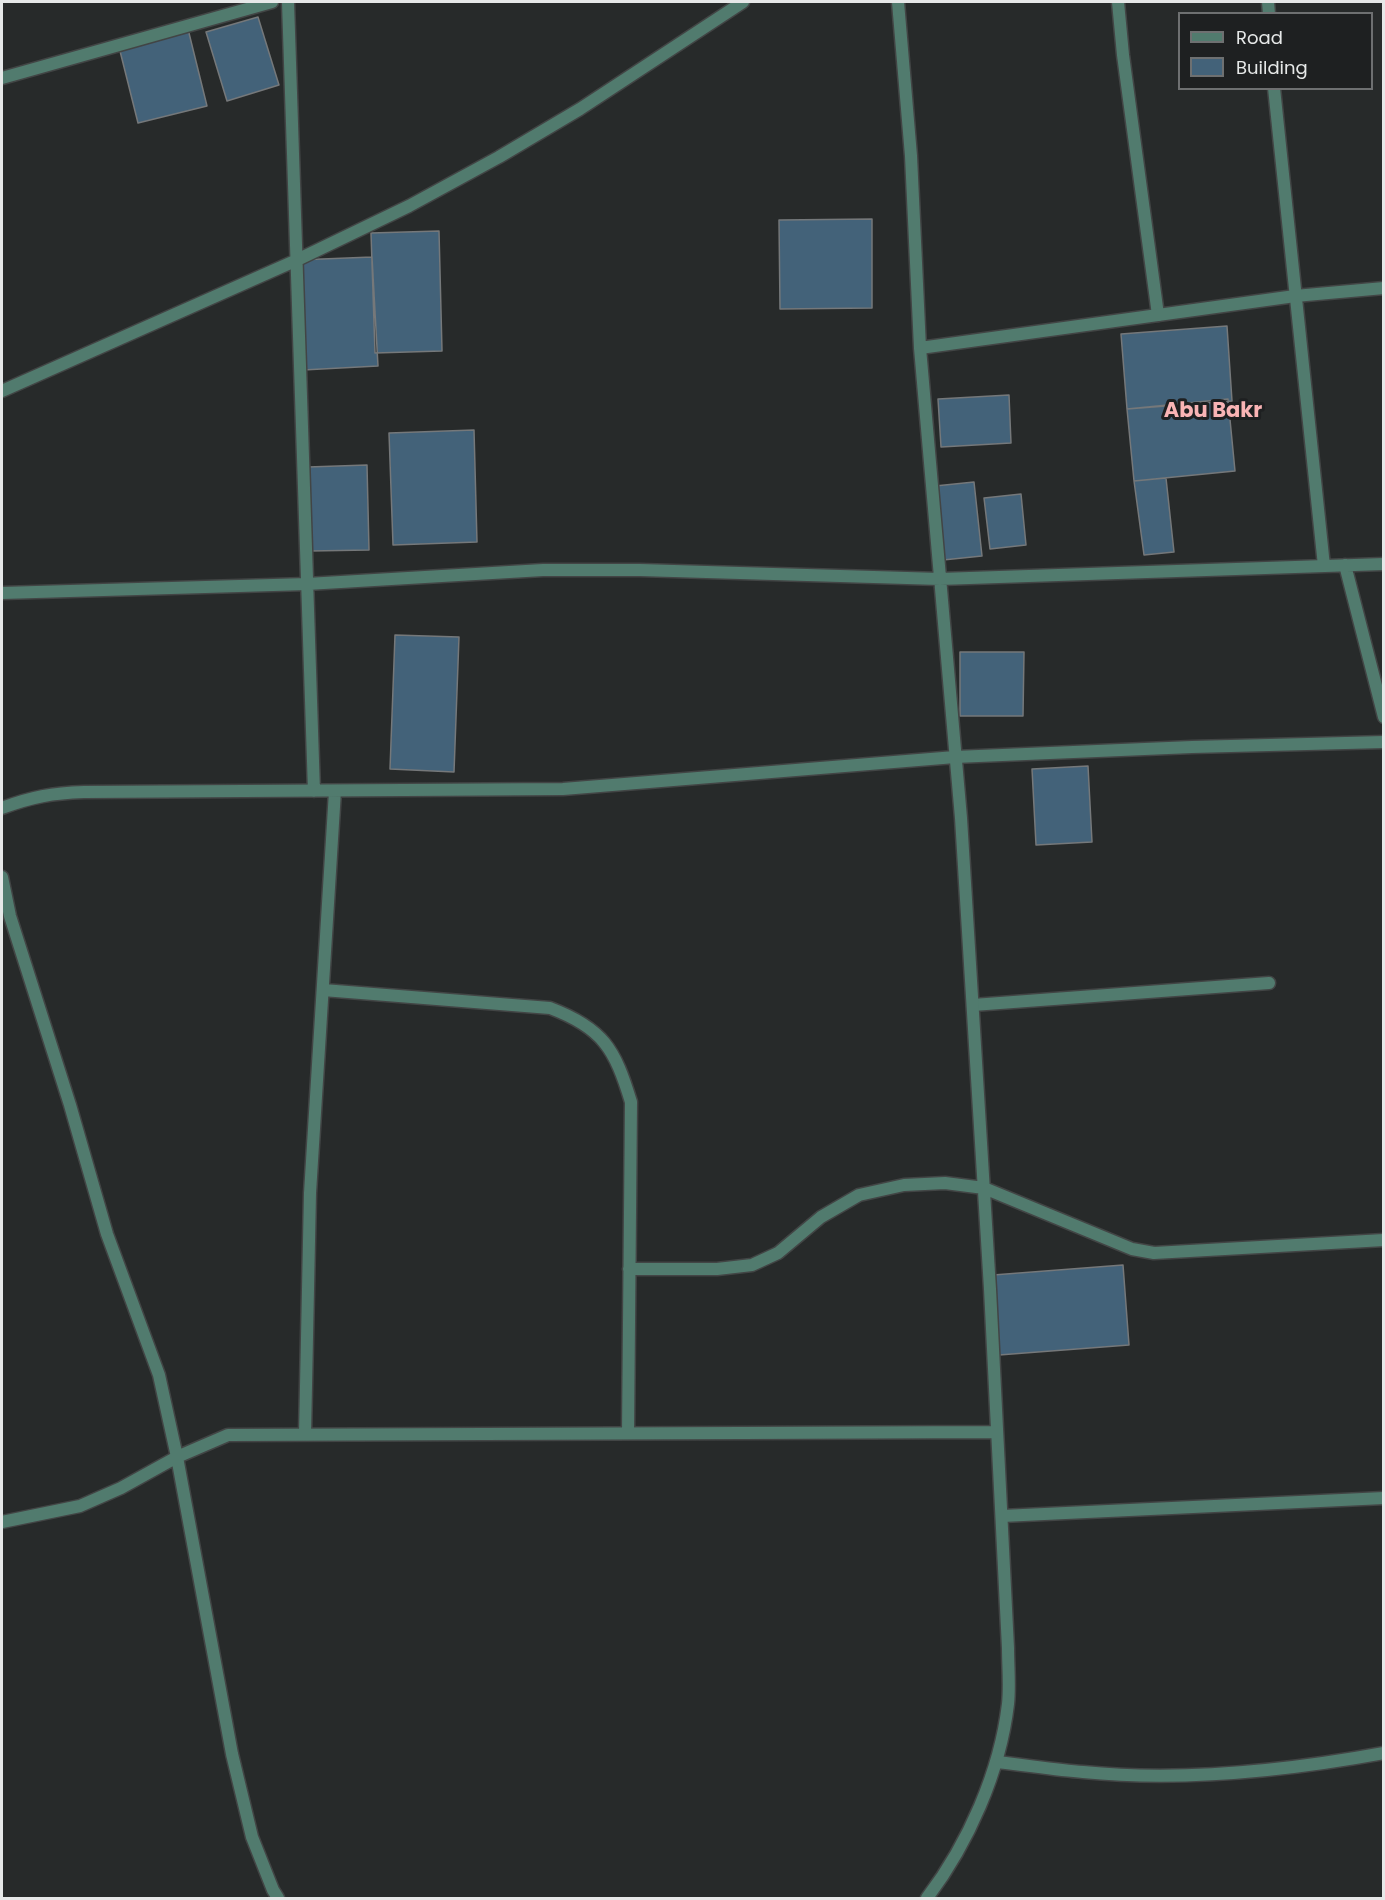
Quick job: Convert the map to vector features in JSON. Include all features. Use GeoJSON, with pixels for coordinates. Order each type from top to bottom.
{"type":"FeatureCollection","features":[{"type":"Feature","properties":{"kind":"street"},"geometry":{"type":"LineString","coordinates":[[2,78],[272,2]]}},
{"type":"Feature","properties":{"kind":"street"},"geometry":{"type":"LineString","coordinates":[[288,2],[314,791]]}},
{"type":"Feature","properties":{"kind":"street"},"geometry":{"type":"LineString","coordinates":[[2,391],[297,261],[409,206],[580,109],[743,2]]}},
{"type":"Feature","properties":{"kind":"street"},"geometry":{"type":"LineString","coordinates":[[898,2],[911,156],[920,348],[955,757],[973,1005],[1008,1648],[1008,1702],[997,1762],[971,1826],[927,1899]]}},
{"type":"Feature","properties":{"kind":"street"},"geometry":{"type":"LineString","coordinates":[[1118,2],[1158,315]]}},
{"type":"Feature","properties":{"kind":"street"},"geometry":{"type":"LineString","coordinates":[[1274,90],[1324,566]]}},
{"type":"Feature","properties":{"kind":"street"},"geometry":{"type":"LineString","coordinates":[[920,348],[1295,296],[1383,288]]}},
{"type":"Feature","properties":{"kind":"street"},"geometry":{"type":"LineString","coordinates":[[2,593],[307,584],[554,570],[640,570],[940,579],[1383,564]]}},
{"type":"Feature","properties":{"kind":"street"},"geometry":{"type":"LineString","coordinates":[[1345,565],[1383,717]]}},
{"type":"Feature","properties":{"kind":"street"},"geometry":{"type":"LineString","coordinates":[[2,808],[28,798],[54,793],[563,789],[955,757],[1383,742]]}},
{"type":"Feature","properties":{"kind":"street"},"geometry":{"type":"LineString","coordinates":[[305,1434],[309,1203],[335,791]]}},
{"type":"Feature","properties":{"kind":"street"},"geometry":{"type":"LineString","coordinates":[[2,877],[10,916],[70,1105],[107,1234],[159,1375],[177,1457],[232,1754],[252,1837],[278,1899]]}},
{"type":"Feature","properties":{"kind":"street"},"geometry":{"type":"LineString","coordinates":[[973,1005],[1269,983]]}},
{"type":"Feature","properties":{"kind":"street"},"geometry":{"type":"LineString","coordinates":[[323,990],[550,1008],[574,1017],[591,1028],[605,1044],[621,1068],[631,1102],[628,1433]]}},
{"type":"Feature","properties":{"kind":"street"},"geometry":{"type":"LineString","coordinates":[[629,1269],[717,1269],[752,1265],[778,1253],[822,1217],[859,1195],[914,1185],[945,1183],[984,1188],[1132,1249],[1154,1253],[1383,1240]]}},
{"type":"Feature","properties":{"kind":"street"},"geometry":{"type":"LineString","coordinates":[[2,1522],[80,1506],[121,1488],[177,1457],[228,1435],[997,1432]]}},
{"type":"Feature","properties":{"kind":"street"},"geometry":{"type":"LineString","coordinates":[[1002,1516],[1383,1498]]}},
{"type":"Feature","properties":{"kind":"street"},"geometry":{"type":"LineString","coordinates":[[997,1762],[1085,1773],[1159,1775],[1231,1773],[1325,1764],[1383,1753]]}},
{"type":"Feature","properties":{"kind":"building"},"geometry":{"type":"Polygon","coordinates":[[[258,17],[279,85],[227,101],[206,32],[258,17]]]}},
{"type":"Feature","properties":{"kind":"building"},"geometry":{"type":"Polygon","coordinates":[[[188,29],[207,106],[138,123],[119,47],[188,29]]]}},
{"type":"Feature","properties":{"kind":"building"},"geometry":{"type":"Polygon","coordinates":[[[872,219],[872,308],[780,309],[779,220],[872,219]]]}},
{"type":"Feature","properties":{"kind":"building"},"geometry":{"type":"Polygon","coordinates":[[[439,231],[442,351],[375,353],[371,233],[439,231]]]}},
{"type":"Feature","properties":{"kind":"building"},"geometry":{"type":"Polygon","coordinates":[[[372,257],[378,366],[303,370],[297,260],[372,257]]]}},
{"type":"Feature","properties":{"kind":"building"},"geometry":{"type":"Polygon","coordinates":[[[1227,326],[1232,401],[1127,409],[1121,334],[1227,326]]]}},
{"type":"Feature","properties":{"kind":"building"},"geometry":{"type":"Polygon","coordinates":[[[1009,395],[1011,443],[941,447],[938,399],[1009,395]]]}},
{"type":"Feature","properties":{"kind":"building"},"geometry":{"type":"Polygon","coordinates":[[[1228,399],[1235,471],[1134,481],[1127,409],[1228,399]]]}},
{"type":"Feature","properties":{"kind":"building"},"geometry":{"type":"Polygon","coordinates":[[[474,430],[477,542],[393,545],[389,433],[474,430]]]}},
{"type":"Feature","properties":{"kind":"building"},"geometry":{"type":"Polygon","coordinates":[[[367,465],[369,550],[310,551],[308,467],[367,465]]]}},
{"type":"Feature","properties":{"kind":"building"},"geometry":{"type":"Polygon","coordinates":[[[1166,478],[1174,552],[1144,555],[1134,481],[1166,478]]]}},
{"type":"Feature","properties":{"kind":"building"},"geometry":{"type":"Polygon","coordinates":[[[974,482],[982,556],[943,560],[935,486],[974,482]]]}},
{"type":"Feature","properties":{"kind":"building"},"geometry":{"type":"Polygon","coordinates":[[[1021,494],[1026,545],[990,549],[984,498],[1021,494]]]}},
{"type":"Feature","properties":{"kind":"building"},"geometry":{"type":"Polygon","coordinates":[[[395,635],[459,637],[454,772],[390,769],[395,635]]]}},
{"type":"Feature","properties":{"kind":"building"},"geometry":{"type":"Polygon","coordinates":[[[960,652],[1024,652],[1023,716],[960,716],[960,652]]]}},
{"type":"Feature","properties":{"kind":"building"},"geometry":{"type":"Polygon","coordinates":[[[1088,766],[1092,842],[1036,845],[1032,769],[1088,766]]]}},
{"type":"Feature","properties":{"kind":"building"},"geometry":{"type":"Polygon","coordinates":[[[1123,1265],[1129,1345],[999,1355],[993,1275],[1123,1265]]]}},
{"type":"Feature","properties":{"kind":"district","name":"Abu Bakr"},"geometry":{"type":"Point","coordinates":[1213,412]}}]}
